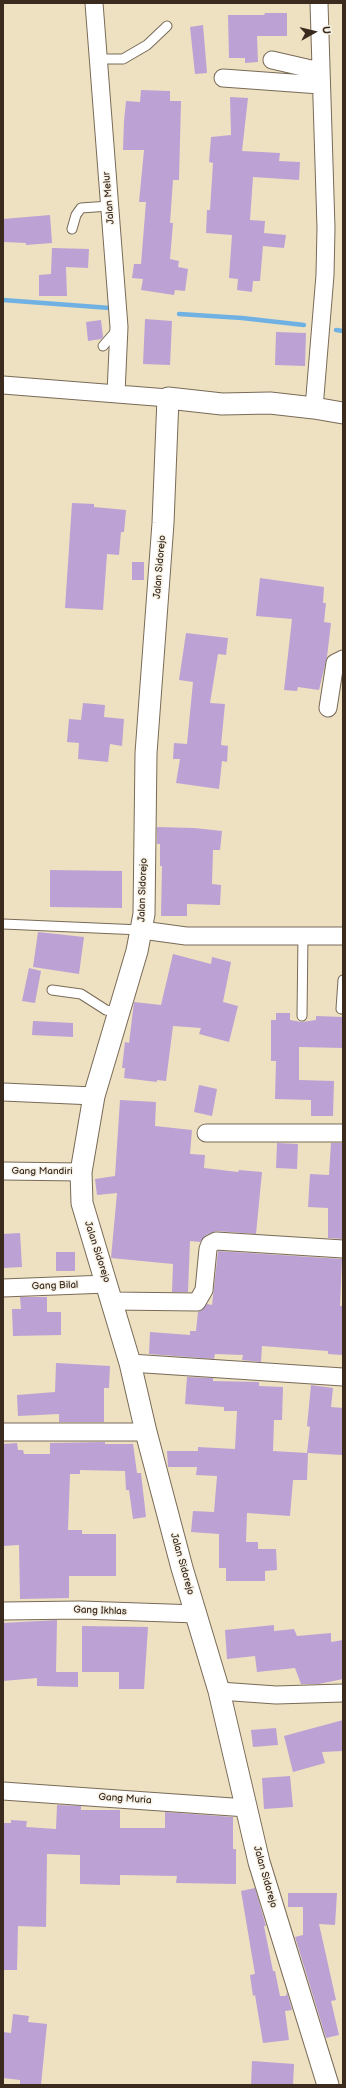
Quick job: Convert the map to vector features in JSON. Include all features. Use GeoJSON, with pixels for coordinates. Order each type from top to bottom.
{"type":"FeatureCollection","features":[{"type":"Feature","properties":{"kind":"street","name":"Jalan Melur"},"geometry":{"type":"LineString","coordinates":[[94,3],[119,327],[116,393]]}},
{"type":"Feature","properties":{"kind":"street"},"geometry":{"type":"LineString","coordinates":[[314,408],[325,274],[326,228],[320,78],[319,3]]}},
{"type":"Feature","properties":{"kind":"street"},"geometry":{"type":"LineString","coordinates":[[272,60],[320,78]]}},
{"type":"Feature","properties":{"kind":"street"},"geometry":{"type":"LineString","coordinates":[[223,78],[320,78]]}},
{"type":"Feature","properties":{"kind":"street"},"geometry":{"type":"LineString","coordinates":[[3,385],[116,393],[222,404],[270,403],[343,413]]}},
{"type":"Feature","properties":{"kind":"street","name":"Jalan Sidorejo"},"geometry":{"type":"LineString","coordinates":[[168,398],[163,523],[146,753],[144,898],[142,930],[94,1096],[82,1172],[82,1203],[85,1218],[110,1293],[130,1363],[146,1432],[182,1568],[197,1614],[219,1692],[259,1862],[328,2085]]}},
{"type":"Feature","properties":{"kind":"street"},"geometry":{"type":"LineString","coordinates":[[328,708],[335,663],[343,659]]}},
{"type":"Feature","properties":{"kind":"street"},"geometry":{"type":"LineString","coordinates":[[142,930],[186,936],[343,936]]}},
{"type":"Feature","properties":{"kind":"street"},"geometry":{"type":"LineString","coordinates":[[3,1092],[94,1096]]}},
{"type":"Feature","properties":{"kind":"street"},"geometry":{"type":"LineString","coordinates":[[206,1133],[343,1133]]}},
{"type":"Feature","properties":{"kind":"street","name":"Gang Mandiri"},"geometry":{"type":"LineString","coordinates":[[3,1171],[82,1172]]}},
{"type":"Feature","properties":{"kind":"street","name":"Gang Bilal"},"geometry":{"type":"LineString","coordinates":[[3,1288],[110,1293],[196,1302],[204,1290],[208,1250],[210,1244],[216,1242],[343,1248]]}},
{"type":"Feature","properties":{"kind":"street"},"geometry":{"type":"LineString","coordinates":[[130,1363],[343,1377]]}},
{"type":"Feature","properties":{"kind":"street"},"geometry":{"type":"LineString","coordinates":[[3,1432],[146,1432]]}},
{"type":"Feature","properties":{"kind":"street","name":"Gang Ikhlas"},"geometry":{"type":"LineString","coordinates":[[3,1611],[81,1610],[197,1614]]}},
{"type":"Feature","properties":{"kind":"street"},"geometry":{"type":"LineString","coordinates":[[219,1692],[276,1695],[343,1693]]}},
{"type":"Feature","properties":{"kind":"street","name":"Gang Muria"},"geometry":{"type":"LineString","coordinates":[[3,1791],[247,1808]]}},
{"type":"Feature","properties":{"kind":"lane"},"geometry":{"type":"LineString","coordinates":[[98,59],[123,59],[147,45],[167,26]]}},
{"type":"Feature","properties":{"kind":"lane"},"geometry":{"type":"LineString","coordinates":[[72,229],[76,214],[81,208],[109,206]]}},
{"type":"Feature","properties":{"kind":"lane"},"geometry":{"type":"LineString","coordinates":[[103,346],[119,327]]}},
{"type":"Feature","properties":{"kind":"lane"},"geometry":{"type":"LineString","coordinates":[[3,924],[142,930]]}},
{"type":"Feature","properties":{"kind":"lane"},"geometry":{"type":"LineString","coordinates":[[302,1016],[303,936]]}},
{"type":"Feature","properties":{"kind":"lane"},"geometry":{"type":"LineString","coordinates":[[341,1009],[343,980]]}},
{"type":"Feature","properties":{"kind":"lane"},"geometry":{"type":"LineString","coordinates":[[52,990],[81,994],[106,1010],[119,1013]]}},
{"type":"Feature","properties":{"kind":"building"},"geometry":{"type":"Polygon","coordinates":[[[265,13],[287,13],[287,36],[257,36],[258,62],[245,63],[245,58],[229,58],[228,15],[264,15],[265,13]]]}},
{"type":"Feature","properties":{"kind":"building"},"geometry":{"type":"Polygon","coordinates":[[[203,25],[207,73],[195,74],[190,27],[203,25]]]}},
{"type":"Feature","properties":{"kind":"building"},"geometry":{"type":"Polygon","coordinates":[[[141,90],[170,91],[170,101],[181,101],[179,180],[173,180],[170,223],[173,223],[170,259],[179,261],[178,267],[188,269],[185,291],[175,290],[174,295],[141,290],[143,279],[132,278],[134,264],[141,264],[146,202],[139,202],[144,150],[123,150],[124,121],[126,101],[140,102],[141,90]]]}},
{"type":"Feature","properties":{"kind":"building"},"geometry":{"type":"Polygon","coordinates":[[[230,97],[248,98],[242,151],[280,153],[279,161],[300,162],[299,180],[253,177],[250,220],[265,221],[264,233],[286,235],[284,248],[263,246],[260,281],[253,281],[252,292],[237,290],[238,279],[229,278],[232,235],[206,233],[207,210],[210,210],[213,163],[209,162],[211,137],[231,135],[230,97]]]}},
{"type":"Feature","properties":{"kind":"building"},"geometry":{"type":"Polygon","coordinates":[[[50,215],[52,243],[26,245],[26,243],[3,242],[3,219],[50,215]]]}},
{"type":"Feature","properties":{"kind":"building"},"geometry":{"type":"Polygon","coordinates":[[[52,248],[89,249],[88,268],[66,267],[67,296],[39,296],[39,275],[51,274],[52,248]]]}},
{"type":"Feature","properties":{"kind":"building"},"geometry":{"type":"Polygon","coordinates":[[[145,319],[172,321],[170,365],[143,364],[145,319]]]}},
{"type":"Feature","properties":{"kind":"building"},"geometry":{"type":"Polygon","coordinates":[[[101,320],[103,337],[101,339],[88,341],[86,322],[101,320]]]}},
{"type":"Feature","properties":{"kind":"building"},"geometry":{"type":"Polygon","coordinates":[[[276,332],[306,333],[305,366],[275,365],[276,332]]]}},
{"type":"Feature","properties":{"kind":"building"},"geometry":{"type":"Polygon","coordinates":[[[72,503],[94,504],[94,507],[126,510],[124,532],[121,532],[119,555],[107,554],[103,610],[65,608],[72,503]]]}},
{"type":"Feature","properties":{"kind":"building"},"geometry":{"type":"Polygon","coordinates":[[[132,562],[144,562],[144,580],[132,580],[132,562]]]}},
{"type":"Feature","properties":{"kind":"building"},"geometry":{"type":"Polygon","coordinates":[[[260,578],[324,587],[323,603],[326,603],[324,622],[331,623],[327,657],[319,690],[298,687],[297,691],[284,690],[292,619],[256,616],[260,578]]]}},
{"type":"Feature","properties":{"kind":"building"},"geometry":{"type":"Polygon","coordinates":[[[186,633],[228,638],[226,655],[218,654],[210,703],[225,704],[221,745],[228,746],[227,762],[222,761],[219,789],[176,783],[180,759],[173,759],[174,743],[187,744],[193,682],[179,680],[186,633]]]}},
{"type":"Feature","properties":{"kind":"building"},"geometry":{"type":"Polygon","coordinates":[[[83,703],[105,705],[104,717],[124,719],[122,746],[110,744],[108,762],[78,759],[79,743],[67,742],[69,719],[81,720],[83,703]]]}},
{"type":"Feature","properties":{"kind":"building"},"geometry":{"type":"Polygon","coordinates":[[[157,827],[194,828],[222,831],[220,850],[213,850],[212,884],[221,885],[220,905],[187,904],[187,916],[161,916],[162,866],[160,866],[160,844],[157,844],[157,827]]]}},
{"type":"Feature","properties":{"kind":"building"},"geometry":{"type":"Polygon","coordinates":[[[50,870],[122,871],[122,908],[50,907],[50,870]]]}},
{"type":"Feature","properties":{"kind":"building"},"geometry":{"type":"Polygon","coordinates":[[[38,932],[84,937],[79,974],[33,967],[38,932]]]}},
{"type":"Feature","properties":{"kind":"building"},"geometry":{"type":"Polygon","coordinates":[[[173,954],[211,964],[212,957],[231,962],[223,1002],[238,1006],[229,1042],[199,1034],[201,1028],[173,1026],[166,1081],[157,1080],[157,1082],[124,1078],[125,1068],[122,1068],[125,1042],[129,1043],[134,1002],[161,1005],[173,954]]]}},
{"type":"Feature","properties":{"kind":"building"},"geometry":{"type":"Polygon","coordinates":[[[29,968],[41,971],[35,1003],[22,1001],[29,968]]]}},
{"type":"Feature","properties":{"kind":"building"},"geometry":{"type":"Polygon","coordinates":[[[276,1013],[290,1013],[290,1020],[302,1022],[316,1020],[316,1016],[343,1017],[343,1048],[299,1047],[299,1080],[334,1081],[333,1116],[311,1116],[311,1100],[275,1099],[276,1061],[271,1061],[271,1020],[276,1020],[276,1013]]]}},
{"type":"Feature","properties":{"kind":"building"},"geometry":{"type":"Polygon","coordinates":[[[33,1021],[73,1023],[73,1037],[32,1035],[33,1021]]]}},
{"type":"Feature","properties":{"kind":"building"},"geometry":{"type":"Polygon","coordinates":[[[199,1085],[217,1089],[212,1116],[194,1112],[199,1085]]]}},
{"type":"Feature","properties":{"kind":"building"},"geometry":{"type":"Polygon","coordinates":[[[120,1100],[156,1102],[155,1126],[192,1130],[190,1154],[205,1155],[204,1168],[238,1172],[239,1170],[262,1172],[256,1234],[216,1231],[206,1235],[200,1242],[190,1241],[188,1292],[172,1292],[173,1264],[111,1258],[117,1193],[97,1195],[95,1179],[115,1176],[120,1100]]]}},
{"type":"Feature","properties":{"kind":"building"},"geometry":{"type":"Polygon","coordinates":[[[277,1143],[298,1144],[297,1169],[276,1168],[277,1143]]]}},
{"type":"Feature","properties":{"kind":"building"},"geometry":{"type":"Polygon","coordinates":[[[331,1143],[343,1143],[343,1239],[328,1238],[328,1208],[308,1207],[310,1174],[329,1175],[331,1143]]]}},
{"type":"Feature","properties":{"kind":"building"},"geometry":{"type":"Polygon","coordinates":[[[20,1233],[22,1267],[3,1268],[3,1234],[20,1233]]]}},
{"type":"Feature","properties":{"kind":"building"},"geometry":{"type":"Polygon","coordinates":[[[218,1251],[342,1259],[340,1306],[343,1306],[343,1355],[328,1354],[328,1351],[262,1346],[261,1362],[242,1360],[243,1355],[215,1354],[214,1359],[149,1354],[150,1332],[190,1335],[190,1331],[196,1331],[198,1312],[207,1304],[212,1305],[218,1251]]]}},
{"type":"Feature","properties":{"kind":"building"},"geometry":{"type":"Polygon","coordinates":[[[56,1252],[75,1252],[75,1271],[56,1271],[56,1252]]]}},
{"type":"Feature","properties":{"kind":"building"},"geometry":{"type":"Polygon","coordinates":[[[20,1297],[47,1297],[47,1312],[61,1312],[61,1335],[13,1336],[12,1309],[21,1309],[20,1297]]]}},
{"type":"Feature","properties":{"kind":"building"},"geometry":{"type":"Polygon","coordinates":[[[56,1363],[110,1366],[109,1388],[104,1388],[104,1422],[59,1422],[59,1414],[18,1416],[17,1395],[55,1392],[56,1363]]]}},
{"type":"Feature","properties":{"kind":"building"},"geometry":{"type":"Polygon","coordinates":[[[187,1377],[213,1378],[213,1381],[259,1382],[259,1386],[283,1387],[282,1420],[274,1420],[273,1451],[307,1453],[310,1427],[307,1426],[311,1385],[333,1388],[331,1407],[343,1408],[343,1455],[308,1453],[307,1480],[293,1480],[290,1516],[247,1513],[246,1542],[258,1542],[258,1549],[276,1549],[277,1570],[265,1571],[265,1581],[226,1581],[226,1568],[219,1568],[219,1534],[191,1532],[193,1511],[214,1512],[217,1476],[196,1475],[197,1467],[168,1467],[167,1451],[198,1451],[198,1447],[235,1449],[237,1411],[224,1411],[224,1407],[185,1404],[187,1377]]]}},
{"type":"Feature","properties":{"kind":"building"},"geometry":{"type":"Polygon","coordinates":[[[105,1442],[105,1444],[133,1444],[137,1473],[141,1473],[146,1517],[133,1519],[129,1490],[126,1490],[125,1471],[80,1470],[80,1474],[70,1474],[68,1530],[82,1530],[82,1534],[116,1534],[116,1576],[69,1576],[69,1598],[20,1599],[19,1545],[3,1546],[3,1444],[17,1443],[18,1450],[23,1450],[24,1454],[50,1454],[50,1443],[105,1442]]]}},
{"type":"Feature","properties":{"kind":"building"},"geometry":{"type":"Polygon","coordinates":[[[57,1620],[56,1672],[78,1672],[78,1687],[37,1686],[37,1678],[3,1681],[3,1623],[57,1620]]]}},
{"type":"Feature","properties":{"kind":"building"},"geometry":{"type":"Polygon","coordinates":[[[274,1625],[274,1631],[294,1629],[297,1636],[331,1633],[331,1642],[343,1640],[343,1679],[319,1684],[301,1684],[295,1668],[257,1672],[255,1656],[227,1659],[225,1630],[274,1625]]]}},
{"type":"Feature","properties":{"kind":"building"},"geometry":{"type":"Polygon","coordinates":[[[82,1626],[148,1627],[144,1689],[119,1689],[119,1672],[82,1672],[82,1626]]]}},
{"type":"Feature","properties":{"kind":"building"},"geometry":{"type":"Polygon","coordinates":[[[343,1720],[343,1751],[322,1752],[325,1763],[293,1772],[284,1736],[343,1720]]]}},
{"type":"Feature","properties":{"kind":"building"},"geometry":{"type":"Polygon","coordinates":[[[276,1728],[278,1745],[253,1747],[251,1730],[276,1728]]]}},
{"type":"Feature","properties":{"kind":"building"},"geometry":{"type":"Polygon","coordinates":[[[290,1776],[293,1807],[264,1809],[262,1778],[290,1776]]]}},
{"type":"Feature","properties":{"kind":"building"},"geometry":{"type":"Polygon","coordinates":[[[57,1805],[81,1806],[81,1810],[120,1810],[120,1828],[165,1828],[165,1812],[233,1817],[233,1849],[236,1849],[236,1884],[176,1883],[177,1876],[120,1875],[120,1885],[80,1884],[80,1855],[47,1854],[46,1927],[18,1926],[17,1970],[3,1970],[3,1823],[11,1823],[11,1820],[27,1821],[26,1827],[56,1829],[57,1805]]]}},
{"type":"Feature","properties":{"kind":"building"},"geometry":{"type":"Polygon","coordinates":[[[255,1888],[266,1926],[264,1926],[273,1971],[275,1971],[280,1996],[286,1996],[287,1992],[292,2010],[285,2011],[289,2040],[263,2043],[255,1995],[253,1996],[250,1975],[255,1974],[241,1891],[255,1888]]]}},
{"type":"Feature","properties":{"kind":"building"},"geometry":{"type":"Polygon","coordinates":[[[288,1893],[337,1893],[335,1925],[319,1924],[336,2000],[331,2001],[339,2035],[326,2038],[295,1937],[303,1935],[303,1907],[288,1907],[288,1893]]]}},
{"type":"Feature","properties":{"kind":"building"},"geometry":{"type":"Polygon","coordinates":[[[13,2014],[29,2016],[28,2022],[47,2024],[41,2085],[20,2085],[20,2080],[3,2078],[3,2032],[11,2033],[13,2014]]]}},
{"type":"Feature","properties":{"kind":"building"},"geometry":{"type":"Polygon","coordinates":[[[252,2061],[294,2064],[293,2085],[251,2085],[252,2061]]]}},
{"type":"Feature","properties":{"kind":"waterway"},"geometry":{"type":"LineString","coordinates":[[3,300],[110,308]]}},
{"type":"Feature","properties":{"kind":"waterway"},"geometry":{"type":"LineString","coordinates":[[179,314],[242,318],[304,325]]}},
{"type":"Feature","properties":{"kind":"waterway"},"geometry":{"type":"LineString","coordinates":[[336,330],[343,331]]}}]}
